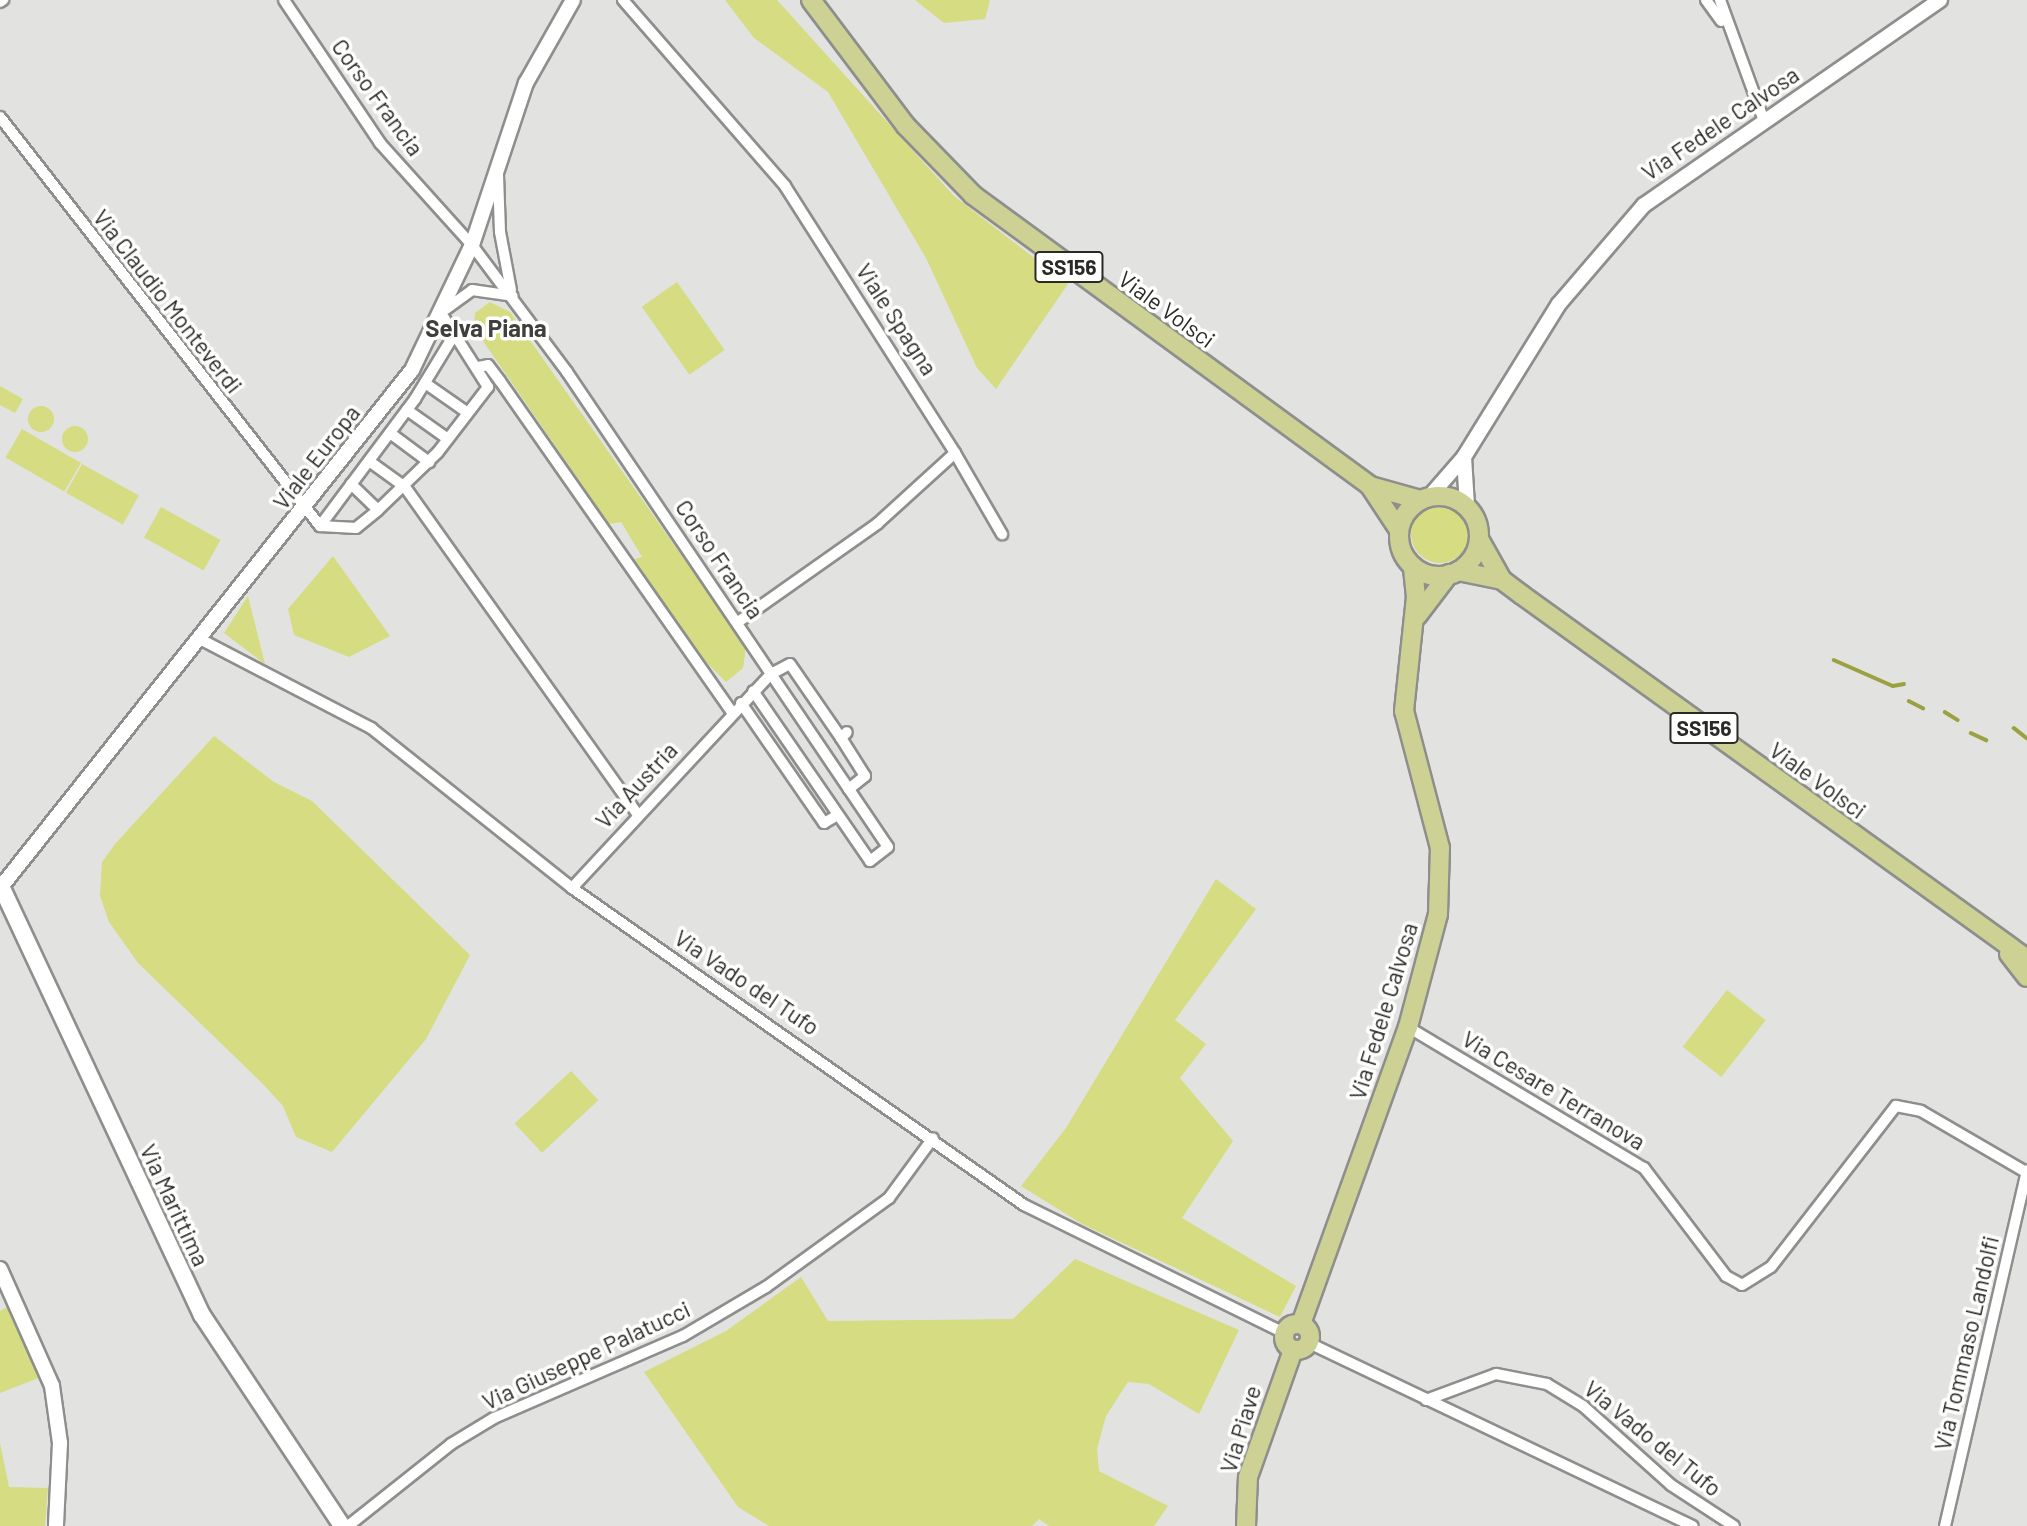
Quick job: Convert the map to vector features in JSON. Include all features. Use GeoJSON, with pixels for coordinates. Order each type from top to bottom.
{"type":"FeatureCollection","features":[{"type":"Feature","properties":{"kind":"main road","name":"Viale Volsci"},"geometry":{"type":"LineString","coordinates":[[811,0],[906,126],[973,195],[1370,486],[1399,530]]}},
{"type":"Feature","properties":{"kind":"main road","name":"Viale Volsci"},"geometry":{"type":"LineString","coordinates":[[1370,486],[1425,498]]}},
{"type":"Feature","properties":{"kind":"main road","name":"SS156"},"geometry":{"type":"LineString","coordinates":[[1425,498],[1467,506],[1479,540]]}},
{"type":"Feature","properties":{"kind":"main road"},"geometry":{"type":"LineString","coordinates":[[1399,530],[1425,498]]}},
{"type":"Feature","properties":{"kind":"main road","name":"SS156"},"geometry":{"type":"LineString","coordinates":[[1399,530],[1402,552],[1413,566],[1454,573]]}},
{"type":"Feature","properties":{"kind":"main road","name":"Viale Volsci"},"geometry":{"type":"LineString","coordinates":[[1479,540],[1502,580],[2003,946],[2027,959]]}},
{"type":"Feature","properties":{"kind":"main road"},"geometry":{"type":"LineString","coordinates":[[1414,622],[1479,540]]}},
{"type":"Feature","properties":{"kind":"main road","name":"Via Fedele Calvosa"},"geometry":{"type":"LineString","coordinates":[[1301,1324],[1408,1027],[1429,958],[1441,881],[1434,818],[1404,711],[1414,622],[1413,566]]}},
{"type":"Feature","properties":{"kind":"main road","name":"Viale Volsci"},"geometry":{"type":"LineString","coordinates":[[1454,573],[1502,580]]}},
{"type":"Feature","properties":{"kind":"main road","name":"Via Marittima"},"geometry":{"type":"LineString","coordinates":[[0,887],[202,1315],[342,1526]]}},
{"type":"Feature","properties":{"kind":"main road","name":"Viale Volsci"},"geometry":{"type":"LineString","coordinates":[[2003,946],[2027,977]]}},
{"type":"Feature","properties":{"kind":"main road"},"geometry":{"type":"LineString","coordinates":[[1301,1324],[1310,1332],[1301,1346],[1284,1333],[1301,1324]]}},
{"type":"Feature","properties":{"kind":"main road","name":"Via Piave"},"geometry":{"type":"LineString","coordinates":[[1246,1526],[1248,1477],[1301,1346]]}},
{"type":"Feature","properties":{"kind":"street","name":"Corso Francia"},"geometry":{"type":"LineString","coordinates":[[284,0],[380,143],[472,245],[513,296],[738,622],[888,847],[870,861],[838,815]]}},
{"type":"Feature","properties":{"kind":"street","name":"Viale Europa"},"geometry":{"type":"LineString","coordinates":[[0,887],[202,640],[412,370],[444,312],[472,245],[499,153],[540,51],[573,0]]}},
{"type":"Feature","properties":{"kind":"street","name":"Viale Spagna"},"geometry":{"type":"LineString","coordinates":[[623,0],[785,186],[955,453],[1002,534]]}},
{"type":"Feature","properties":{"kind":"street"},"geometry":{"type":"LineString","coordinates":[[1706,0],[1726,29]]}},
{"type":"Feature","properties":{"kind":"street"},"geometry":{"type":"LineString","coordinates":[[1720,0],[1726,29],[1764,121]]}},
{"type":"Feature","properties":{"kind":"street","name":"Via Fedele Calvosa"},"geometry":{"type":"LineString","coordinates":[[1425,498],[1464,457],[1559,304],[1644,205],[1940,0]]}},
{"type":"Feature","properties":{"kind":"street","name":"Via Claudio Monteverdi"},"geometry":{"type":"LineString","coordinates":[[0,117],[302,510],[320,526]]}},
{"type":"Feature","properties":{"kind":"street"},"geometry":{"type":"LineString","coordinates":[[320,526],[356,528],[378,510],[429,462],[488,387],[457,330],[444,312],[471,290],[513,296],[500,232],[499,153]]}},
{"type":"Feature","properties":{"kind":"street"},"geometry":{"type":"LineString","coordinates":[[320,526],[407,410],[457,330]]}},
{"type":"Feature","properties":{"kind":"street"},"geometry":{"type":"LineString","coordinates":[[478,367],[488,365],[500,381],[732,712]]}},
{"type":"Feature","properties":{"kind":"street"},"geometry":{"type":"LineString","coordinates":[[425,383],[468,413]]}},
{"type":"Feature","properties":{"kind":"street"},"geometry":{"type":"LineString","coordinates":[[407,410],[448,439]]}},
{"type":"Feature","properties":{"kind":"street"},"geometry":{"type":"LineString","coordinates":[[390,433],[429,462]]}},
{"type":"Feature","properties":{"kind":"street"},"geometry":{"type":"LineString","coordinates":[[738,622],[877,524],[955,453]]}},
{"type":"Feature","properties":{"kind":"street"},"geometry":{"type":"LineString","coordinates":[[1464,457],[1467,506]]}},
{"type":"Feature","properties":{"kind":"street"},"geometry":{"type":"LineString","coordinates":[[369,461],[405,487],[637,814]]}},
{"type":"Feature","properties":{"kind":"street"},"geometry":{"type":"LineString","coordinates":[[351,484],[378,510]]}},
{"type":"Feature","properties":{"kind":"street","name":"Via Vado del Tufo"},"geometry":{"type":"LineString","coordinates":[[202,640],[371,727],[572,888],[933,1138],[1024,1205],[1091,1242],[1284,1333]]}},
{"type":"Feature","properties":{"kind":"street"},"geometry":{"type":"LineString","coordinates":[[771,674],[790,664],[844,735],[865,776],[849,789]]}},
{"type":"Feature","properties":{"kind":"street","name":"Via Austria"},"geometry":{"type":"LineString","coordinates":[[572,888],[637,814],[771,674]]}},
{"type":"Feature","properties":{"kind":"street"},"geometry":{"type":"LineString","coordinates":[[741,703],[824,823],[838,815],[752,691]]}},
{"type":"Feature","properties":{"kind":"street","name":"Via Cesare Terranova"},"geometry":{"type":"LineString","coordinates":[[1408,1027],[1644,1168],[1716,1264],[1742,1286],[1771,1268],[1896,1106],[1921,1111],[2027,1171]]}},
{"type":"Feature","properties":{"kind":"street","name":"Via Giuseppe Palatucci"},"geometry":{"type":"LineString","coordinates":[[348,1526],[451,1444],[494,1419],[683,1336],[766,1287],[889,1198],[933,1138]]}},
{"type":"Feature","properties":{"kind":"street","name":"Via Tommaso Landolfi"},"geometry":{"type":"LineString","coordinates":[[1945,1526],[2027,1171]]}},
{"type":"Feature","properties":{"kind":"street"},"geometry":{"type":"LineString","coordinates":[[0,1269],[52,1386],[60,1443],[56,1526]]}},
{"type":"Feature","properties":{"kind":"street","name":"Via Vado del Tufo"},"geometry":{"type":"LineString","coordinates":[[1301,1346],[1426,1401],[1693,1526]]}},
{"type":"Feature","properties":{"kind":"street","name":"Via Vado del Tufo"},"geometry":{"type":"LineString","coordinates":[[1426,1401],[1496,1374],[1547,1384],[1583,1406],[1671,1485],[1734,1526]]}},
{"type":"Feature","properties":{"kind":"green space"},"geometry":{"type":"Polygon","coordinates":[[[725,0],[777,0],[954,196],[1068,284],[996,389],[977,368],[926,258],[828,92],[754,38],[725,0]]]}},
{"type":"Feature","properties":{"kind":"green space"},"geometry":{"type":"Polygon","coordinates":[[[915,0],[990,0],[985,19],[944,23],[915,0]]]}},
{"type":"Feature","properties":{"kind":"green space"},"geometry":{"type":"Polygon","coordinates":[[[677,282],[725,350],[689,375],[642,307],[677,282]]]}},
{"type":"Feature","properties":{"kind":"green space"},"geometry":{"type":"Polygon","coordinates":[[[490,302],[510,312],[746,647],[743,668],[726,682],[691,647],[632,560],[642,557],[621,522],[609,524],[474,328],[475,313],[490,302]]]}},
{"type":"Feature","properties":{"kind":"green space"},"geometry":{"type":"Polygon","coordinates":[[[0,386],[23,399],[15,413],[0,405],[0,386]]]}},
{"type":"Feature","properties":{"kind":"green space"},"geometry":{"type":"Polygon","coordinates":[[[41,406],[50,410],[54,419],[50,428],[41,432],[32,428],[28,419],[32,410],[41,406]]]}},
{"type":"Feature","properties":{"kind":"green space"},"geometry":{"type":"Polygon","coordinates":[[[75,426],[84,430],[88,439],[84,448],[75,452],[66,448],[62,439],[66,430],[75,426]]]}},
{"type":"Feature","properties":{"kind":"green space"},"geometry":{"type":"Polygon","coordinates":[[[22,429],[81,463],[64,492],[6,458],[22,429]]]}},
{"type":"Feature","properties":{"kind":"green space"},"geometry":{"type":"Polygon","coordinates":[[[82,464],[139,496],[123,524],[66,493],[82,464]]]}},
{"type":"Feature","properties":{"kind":"green space"},"geometry":{"type":"Polygon","coordinates":[[[1440,505],[1451,507],[1464,518],[1469,534],[1467,545],[1456,558],[1440,563],[1429,561],[1416,550],[1411,534],[1413,523],[1424,510],[1440,505]]]}},
{"type":"Feature","properties":{"kind":"green space"},"geometry":{"type":"Polygon","coordinates":[[[161,507],[220,540],[204,571],[144,538],[161,507]]]}},
{"type":"Feature","properties":{"kind":"green space"},"geometry":{"type":"Polygon","coordinates":[[[333,556],[390,636],[349,657],[294,635],[288,609],[333,556]]]}},
{"type":"Feature","properties":{"kind":"green space"},"geometry":{"type":"Polygon","coordinates":[[[248,596],[265,664],[224,633],[248,596]]]}},
{"type":"Feature","properties":{"kind":"green space"},"geometry":{"type":"Polygon","coordinates":[[[214,736],[274,782],[312,801],[470,955],[426,1039],[332,1152],[296,1137],[283,1106],[138,963],[109,922],[100,896],[102,862],[115,844],[214,736]]]}},
{"type":"Feature","properties":{"kind":"green space"},"geometry":{"type":"Polygon","coordinates":[[[1216,879],[1256,909],[1175,1020],[1206,1044],[1180,1078],[1233,1141],[1182,1218],[1296,1286],[1280,1317],[1082,1224],[1021,1186],[1066,1128],[1216,879]]]}},
{"type":"Feature","properties":{"kind":"green space"},"geometry":{"type":"Polygon","coordinates":[[[1727,990],[1766,1020],[1721,1077],[1683,1047],[1727,990]]]}},
{"type":"Feature","properties":{"kind":"green space"},"geometry":{"type":"Polygon","coordinates":[[[571,1071],[598,1100],[542,1153],[515,1124],[571,1071]]]}},
{"type":"Feature","properties":{"kind":"green space"},"geometry":{"type":"Polygon","coordinates":[[[1075,1259],[1239,1330],[1199,1414],[1149,1384],[1128,1382],[1106,1416],[1097,1449],[1099,1471],[1168,1506],[1154,1526],[1049,1526],[1039,1519],[1032,1526],[769,1526],[738,1507],[644,1372],[726,1331],[801,1277],[828,1321],[1013,1319],[1075,1259]]]}},
{"type":"Feature","properties":{"kind":"green space"},"geometry":{"type":"Polygon","coordinates":[[[7,1307],[41,1377],[0,1393],[0,1311],[7,1307]]]}},
{"type":"Feature","properties":{"kind":"green space"},"geometry":{"type":"Polygon","coordinates":[[[0,1443],[9,1487],[48,1488],[45,1526],[0,1526],[0,1443]]]}},
{"type":"Feature","properties":{"kind":"waterway"},"geometry":{"type":"LineString","coordinates":[[1834,660],[1893,686],[1904,684]]}},
{"type":"Feature","properties":{"kind":"waterway"},"geometry":{"type":"LineString","coordinates":[[1909,701],[1923,708]]}},
{"type":"Feature","properties":{"kind":"waterway"},"geometry":{"type":"LineString","coordinates":[[1945,712],[1958,720]]}},
{"type":"Feature","properties":{"kind":"waterway"},"geometry":{"type":"LineString","coordinates":[[2014,728],[2027,738]]}},
{"type":"Feature","properties":{"kind":"waterway"},"geometry":{"type":"LineString","coordinates":[[1971,733],[1986,740]]}},
{"type":"Feature","properties":{"kind":"district","name":"Selva Piana"},"geometry":{"type":"Point","coordinates":[486,328]}}]}
